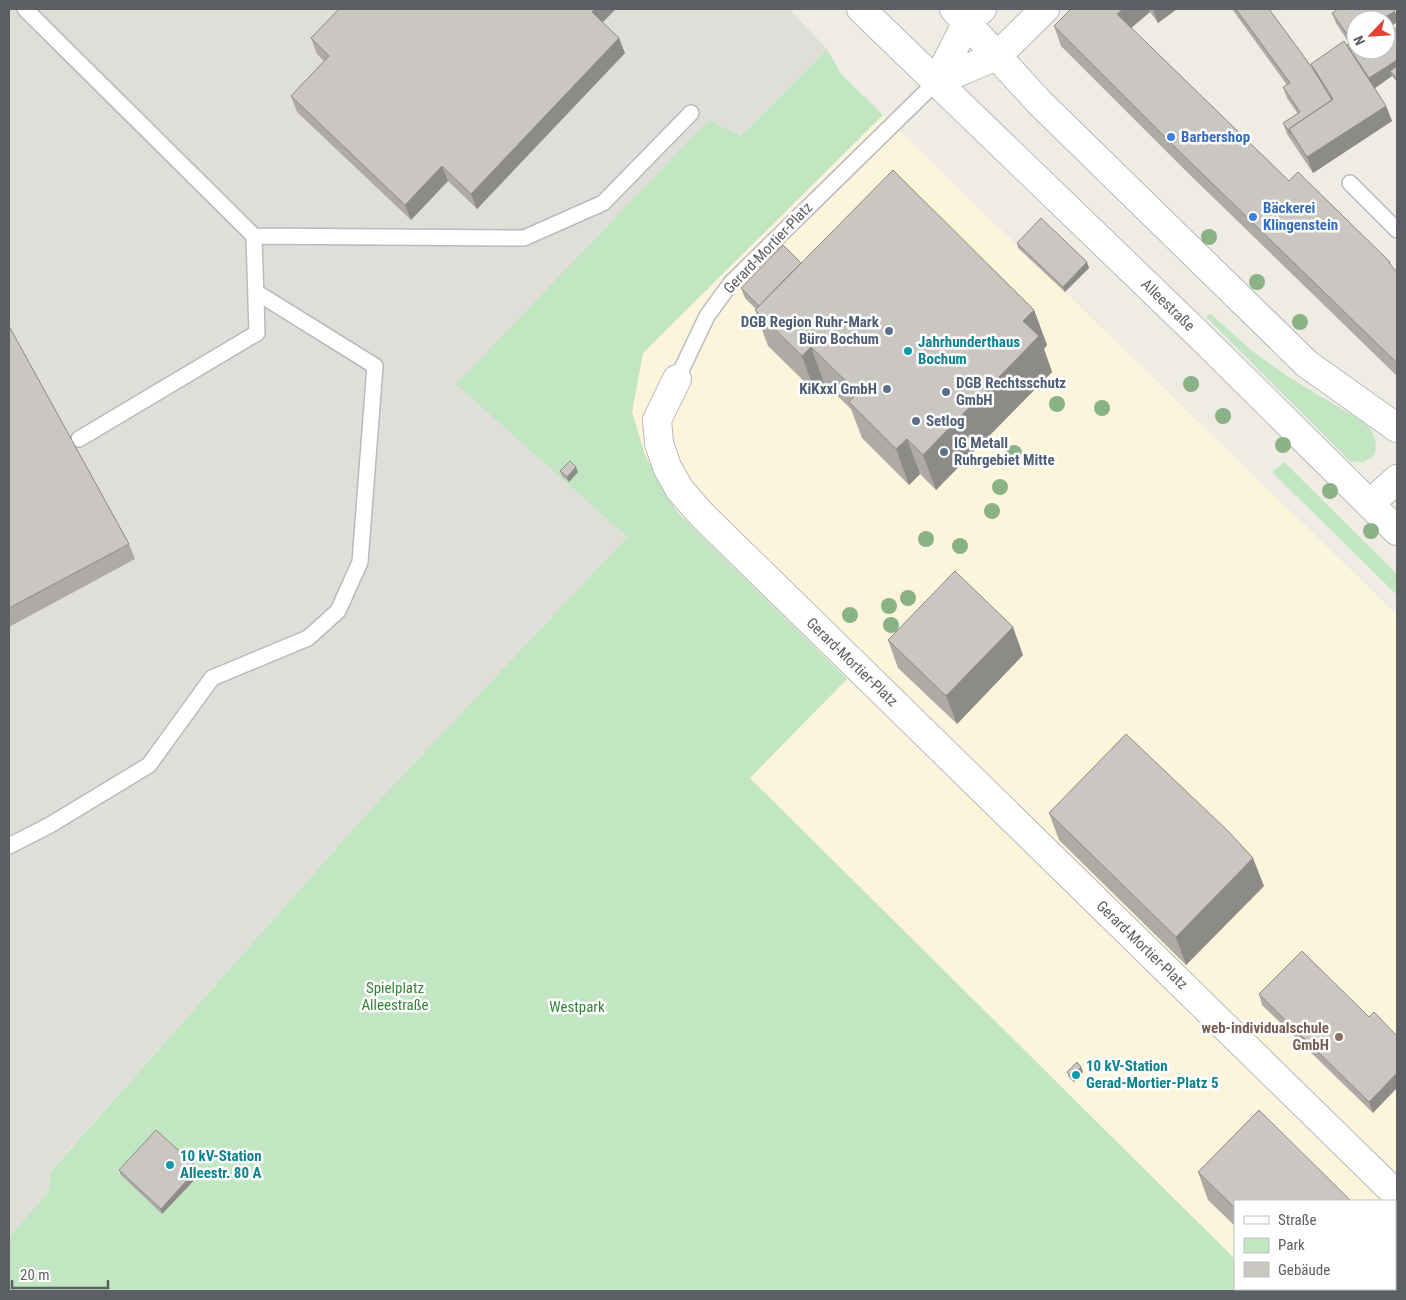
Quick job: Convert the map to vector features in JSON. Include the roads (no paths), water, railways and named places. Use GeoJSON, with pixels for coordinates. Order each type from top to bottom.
{"type":"FeatureCollection","features":[{"type":"Feature","properties":{"kind":"street","name":"Alleestraße"},"geometry":{"type":"LineString","coordinates":[[861,9],[1199,335],[1397,531]]}},
{"type":"Feature","properties":{"kind":"street"},"geometry":{"type":"LineString","coordinates":[[937,82],[997,56],[1045,9]]}},
{"type":"Feature","properties":{"kind":"street"},"geometry":{"type":"LineString","coordinates":[[937,82],[967,13]]}},
{"type":"Feature","properties":{"kind":"street"},"geometry":{"type":"LineString","coordinates":[[967,13],[997,56],[1053,116],[1306,364],[1397,428]]}},
{"type":"Feature","properties":{"kind":"street","name":"Gerard-Mortier-Platz"},"geometry":{"type":"LineString","coordinates":[[677,379],[657,420],[659,443],[667,467],[680,490],[702,516],[1397,1195]]}},
{"type":"Feature","properties":{"kind":"street"},"geometry":{"type":"LineString","coordinates":[[1370,504],[1397,479]]}},
{"type":"Feature","properties":{"kind":"lane"},"geometry":{"type":"LineString","coordinates":[[25,9],[254,236],[257,332],[79,439]]}},
{"type":"Feature","properties":{"kind":"lane","name":"Gerard-Mortier-Platz"},"geometry":{"type":"LineString","coordinates":[[677,379],[707,316],[731,283],[937,82]]}},
{"type":"Feature","properties":{"kind":"lane"},"geometry":{"type":"LineString","coordinates":[[254,236],[524,238],[603,204],[692,112]]}},
{"type":"Feature","properties":{"kind":"lane"},"geometry":{"type":"LineString","coordinates":[[1350,183],[1397,230]]}},
{"type":"Feature","properties":{"kind":"lane"},"geometry":{"type":"LineString","coordinates":[[9,846],[50,825],[148,765],[212,678],[308,638],[338,611],[357,570],[360,562],[375,366],[256,292]]}},
{"type":"Feature","properties":{"kind":"place","name":"Barbershop"},"geometry":{"type":"Point","coordinates":[1171,137]}},
{"type":"Feature","properties":{"kind":"place","name":"Bäckerei Klingenstein"},"geometry":{"type":"Point","coordinates":[1253,217]}},
{"type":"Feature","properties":{"kind":"place","name":"DGB Region Ruhr-Mark Büro Bochum"},"geometry":{"type":"Point","coordinates":[889,331]}},
{"type":"Feature","properties":{"kind":"place","name":"Jahrhunderthaus Bochum"},"geometry":{"type":"Point","coordinates":[908,351]}},
{"type":"Feature","properties":{"kind":"place","name":"KiKxxl GmbH"},"geometry":{"type":"Point","coordinates":[887,389]}},
{"type":"Feature","properties":{"kind":"place","name":"DGB Rechtsschutz GmbH"},"geometry":{"type":"Point","coordinates":[946,392]}},
{"type":"Feature","properties":{"kind":"place","name":"Setlog"},"geometry":{"type":"Point","coordinates":[916,421]}},
{"type":"Feature","properties":{"kind":"place","name":"IG Metall Ruhrgebiet Mitte"},"geometry":{"type":"Point","coordinates":[944,452]}},
{"type":"Feature","properties":{"kind":"place","name":"web-individualschule GmbH"},"geometry":{"type":"Point","coordinates":[1339,1037]}},
{"type":"Feature","properties":{"kind":"place","name":"10 kV-Station Gerad-Mortier-Platz 5"},"geometry":{"type":"Point","coordinates":[1076,1075]}},
{"type":"Feature","properties":{"kind":"place","name":"10 kV-Station Alleestr. 80 A"},"geometry":{"type":"Point","coordinates":[170,1165]}},
{"type":"Feature","properties":{"kind":"park label","name":"Spielplatz Alleestraße"},"geometry":{"type":"Point","coordinates":[395,996]}},
{"type":"Feature","properties":{"kind":"park label","name":"Westpark"},"geometry":{"type":"Point","coordinates":[577,1007]}}]}
